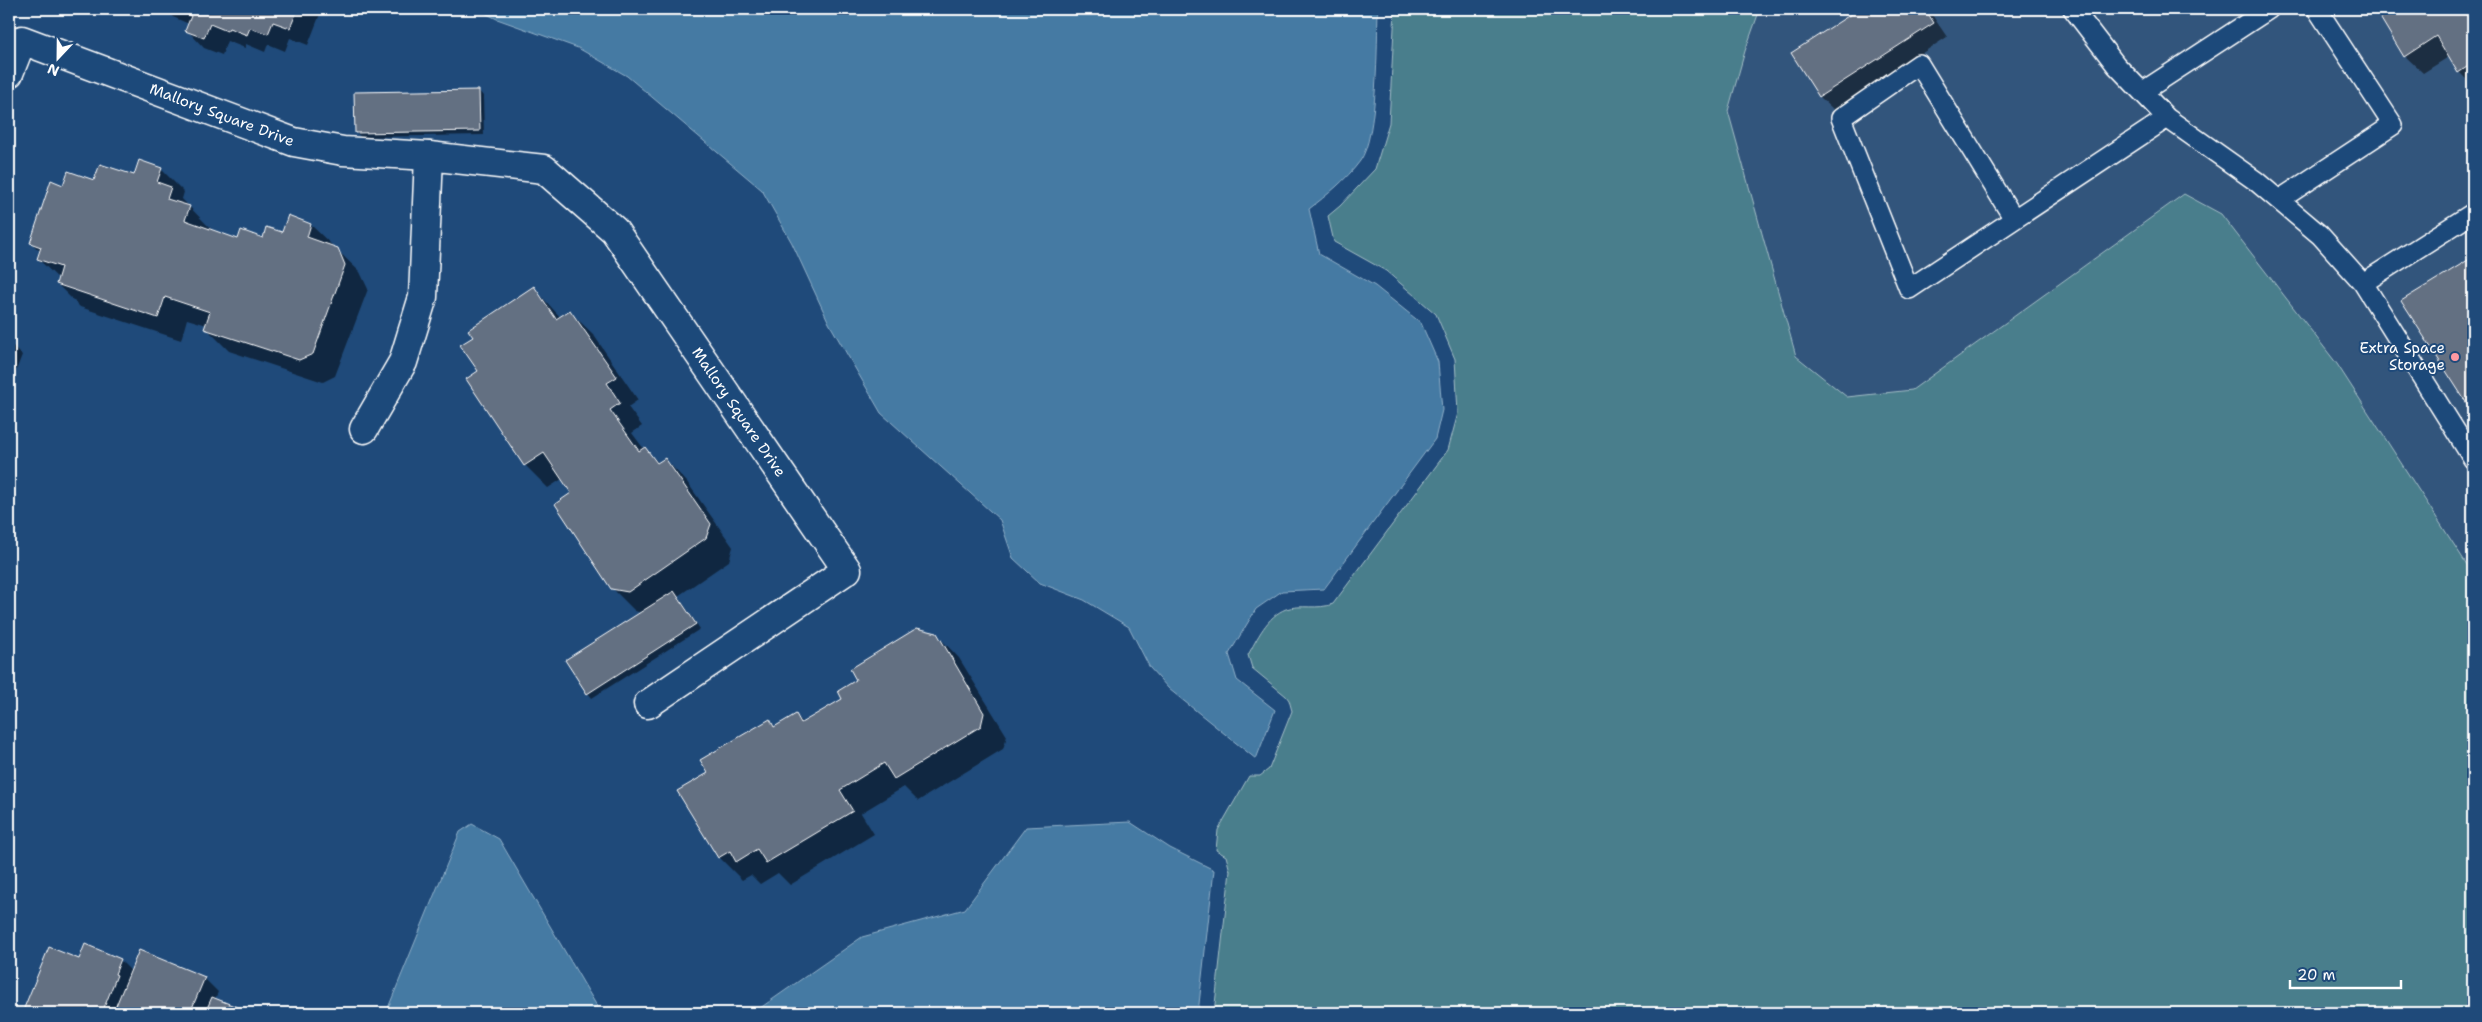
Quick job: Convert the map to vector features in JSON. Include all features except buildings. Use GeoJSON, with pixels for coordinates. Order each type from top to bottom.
{"type":"FeatureCollection","features":[{"type":"Feature","properties":{"kind":"street","name":"Mallory Square Drive"},"geometry":{"type":"LineString","coordinates":[[9,73],[15,37],[294,142],[343,151],[429,156],[544,169],[614,230],[847,570],[648,704]]}},
{"type":"Feature","properties":{"kind":"street"},"geometry":{"type":"LineString","coordinates":[[364,429],[403,362],[423,297],[429,156]]}},
{"type":"Feature","properties":{"kind":"lane"},"geometry":{"type":"LineString","coordinates":[[2073,9],[2116,65],[2167,118],[2256,181],[2279,200],[2320,235],[2363,283],[2473,459]]}},
{"type":"Feature","properties":{"kind":"lane"},"geometry":{"type":"LineString","coordinates":[[2142,92],[2269,9]]}},
{"type":"Feature","properties":{"kind":"lane"},"geometry":{"type":"LineString","coordinates":[[2279,200],[2393,125],[2317,9]]}},
{"type":"Feature","properties":{"kind":"lane"},"geometry":{"type":"LineString","coordinates":[[2014,219],[1919,64],[1841,118],[1908,289],[2167,118]]}},
{"type":"Feature","properties":{"kind":"lane"},"geometry":{"type":"LineString","coordinates":[[2363,283],[2473,213]]}},
{"type":"Feature","properties":{"kind":"shaded area"},"geometry":{"type":"Polygon","coordinates":[[[477,9],[1378,9],[1377,65],[1373,111],[1366,149],[1360,161],[1349,175],[1309,209],[1319,254],[1375,286],[1421,323],[1438,362],[1442,410],[1435,439],[1324,589],[1282,591],[1256,609],[1229,654],[1237,680],[1275,710],[1256,759],[1169,689],[1150,668],[1129,627],[1084,600],[1040,583],[1013,558],[1000,520],[881,413],[829,323],[792,243],[762,190],[627,76],[578,48],[497,19],[477,9]]]}},
{"type":"Feature","properties":{"kind":"shaded area"},"geometry":{"type":"Polygon","coordinates":[[[1760,9],[2473,9],[2473,574],[2337,364],[2221,214],[2184,194],[1912,390],[1847,397],[1797,356],[1728,111],[1745,51],[1760,9]]]}},
{"type":"Feature","properties":{"kind":"shaded area"},"geometry":{"type":"Polygon","coordinates":[[[1130,822],[1170,848],[1214,870],[1198,1013],[753,1013],[862,937],[965,909],[1026,827],[1130,822]]]}},
{"type":"Feature","properties":{"kind":"shaded area"},"geometry":{"type":"Polygon","coordinates":[[[472,824],[499,839],[601,1013],[386,1013],[460,832],[472,824]]]}},
{"type":"Feature","properties":{"kind":"green space"},"geometry":{"type":"Polygon","coordinates":[[[1395,9],[1760,9],[1745,51],[1728,111],[1796,356],[1847,397],[1912,390],[2184,194],[2221,214],[2337,364],[2473,574],[2473,1013],[1214,1013],[1230,871],[1226,856],[1216,850],[1218,830],[1249,776],[1260,776],[1269,769],[1292,711],[1286,696],[1252,668],[1248,655],[1268,622],[1279,612],[1298,607],[1321,607],[1333,604],[1448,450],[1458,413],[1455,359],[1436,314],[1386,271],[1334,242],[1328,216],[1375,169],[1389,123],[1395,9]]]}},
{"type":"Feature","properties":{"kind":"place","name":"Extra Space Storage"},"geometry":{"type":"Point","coordinates":[2455,357]}}]}
